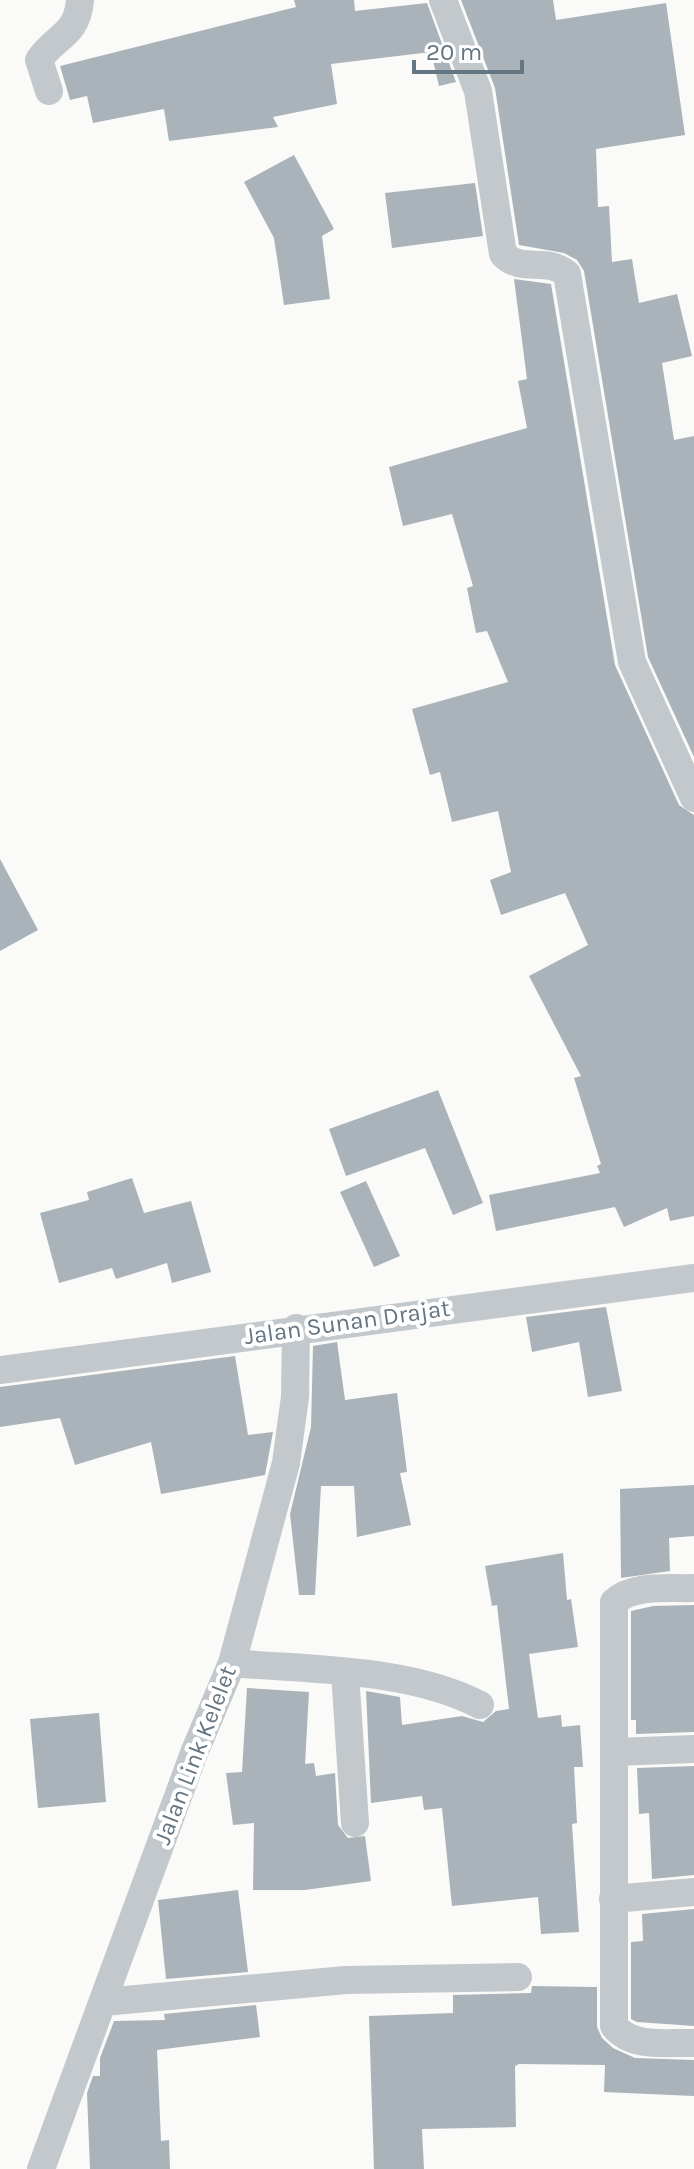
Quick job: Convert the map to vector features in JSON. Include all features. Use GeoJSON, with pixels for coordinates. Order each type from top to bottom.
{"type":"FeatureCollection","features":[{"type":"Feature","properties":{"kind":"street"},"geometry":{"type":"LineString","coordinates":[[49,91],[39,60],[46,49],[69,33],[80,0]]}},
{"type":"Feature","properties":{"kind":"street"},"geometry":{"type":"LineString","coordinates":[[443,0],[478,91],[503,254],[515,264],[551,264],[567,274],[632,662],[694,798]]}},
{"type":"Feature","properties":{"kind":"street","name":"Jalan Sunan Drajat"},"geometry":{"type":"LineString","coordinates":[[0,1370],[296,1328],[694,1278]]}},
{"type":"Feature","properties":{"kind":"street","name":"Jalan Link Kelelet"},"geometry":{"type":"LineString","coordinates":[[41,2169],[194,1753],[232,1663],[286,1463],[295,1397],[296,1328]]}},
{"type":"Feature","properties":{"kind":"street"},"geometry":{"type":"LineString","coordinates":[[694,1588],[651,1589],[621,1595],[614,1602],[616,1752],[613,1899],[614,2026],[623,2038],[635,2042],[694,2043]]}},
{"type":"Feature","properties":{"kind":"street"},"geometry":{"type":"LineString","coordinates":[[232,1663],[345,1673],[426,1685],[457,1693],[480,1705]]}},
{"type":"Feature","properties":{"kind":"street"},"geometry":{"type":"LineString","coordinates":[[345,1673],[355,1823]]}},
{"type":"Feature","properties":{"kind":"street"},"geometry":{"type":"LineString","coordinates":[[616,1752],[694,1749]]}},
{"type":"Feature","properties":{"kind":"street"},"geometry":{"type":"LineString","coordinates":[[613,1899],[694,1892]]}},
{"type":"Feature","properties":{"kind":"street"},"geometry":{"type":"LineString","coordinates":[[103,2002],[346,1980],[518,1977]]}},
{"type":"Feature","properties":{"kind":"building"},"geometry":{"type":"Polygon","coordinates":[[[294,0],[354,0],[355,11],[427,3],[456,82],[439,86],[431,52],[331,64],[337,104],[273,117],[278,127],[169,141],[164,109],[93,123],[87,96],[70,100],[60,66],[296,7],[294,0]]]}},
{"type":"Feature","properties":{"kind":"building"},"geometry":{"type":"Polygon","coordinates":[[[461,0],[553,0],[556,20],[666,3],[685,135],[596,149],[598,207],[609,206],[612,262],[632,259],[639,303],[677,294],[692,356],[662,363],[674,440],[694,436],[694,757],[648,657],[584,271],[577,260],[564,253],[519,245],[495,88],[461,0]]]}},
{"type":"Feature","properties":{"kind":"building"},"geometry":{"type":"Polygon","coordinates":[[[294,155],[334,229],[322,236],[330,299],[284,305],[274,238],[244,182],[294,155]]]}},
{"type":"Feature","properties":{"kind":"building"},"geometry":{"type":"Polygon","coordinates":[[[475,183],[483,236],[392,248],[385,193],[475,183]]]}},
{"type":"Feature","properties":{"kind":"building"},"geometry":{"type":"Polygon","coordinates":[[[514,279],[551,284],[615,665],[679,805],[694,815],[694,1216],[670,1221],[667,1208],[624,1227],[615,1207],[496,1231],[489,1195],[600,1173],[597,1166],[601,1164],[574,1078],[581,1076],[529,976],[588,945],[565,893],[501,915],[490,880],[511,872],[498,811],[452,822],[440,772],[430,775],[412,709],[508,682],[487,631],[476,633],[467,588],[473,586],[452,514],[403,526],[389,467],[527,428],[518,381],[527,379],[514,279]]]}},
{"type":"Feature","properties":{"kind":"building"},"geometry":{"type":"Polygon","coordinates":[[[0,859],[38,930],[0,951],[0,859]]]}},
{"type":"Feature","properties":{"kind":"building"},"geometry":{"type":"Polygon","coordinates":[[[438,1090],[483,1203],[453,1215],[425,1148],[346,1176],[329,1129],[438,1090]]]}},
{"type":"Feature","properties":{"kind":"building"},"geometry":{"type":"Polygon","coordinates":[[[132,1178],[144,1213],[191,1201],[211,1272],[172,1283],[167,1263],[116,1279],[112,1268],[59,1283],[40,1213],[89,1200],[87,1192],[132,1178]]]}},
{"type":"Feature","properties":{"kind":"building"},"geometry":{"type":"Polygon","coordinates":[[[366,1181],[400,1256],[374,1267],[340,1192],[366,1181]]]}},
{"type":"Feature","properties":{"kind":"building"},"geometry":{"type":"Polygon","coordinates":[[[606,1307],[622,1391],[588,1397],[579,1342],[532,1352],[526,1317],[606,1307]]]}},
{"type":"Feature","properties":{"kind":"building"},"geometry":{"type":"Polygon","coordinates":[[[337,1342],[345,1400],[397,1393],[407,1472],[400,1473],[411,1525],[357,1537],[354,1486],[321,1486],[315,1595],[299,1595],[290,1514],[311,1427],[313,1346],[337,1342]]]}},
{"type":"Feature","properties":{"kind":"building"},"geometry":{"type":"Polygon","coordinates":[[[235,1356],[248,1435],[273,1432],[265,1475],[161,1494],[151,1442],[75,1465],[60,1418],[0,1427],[0,1387],[235,1356]]]}},
{"type":"Feature","properties":{"kind":"building"},"geometry":{"type":"Polygon","coordinates":[[[694,1485],[694,1536],[669,1538],[670,1571],[621,1578],[620,1489],[694,1485]]]}},
{"type":"Feature","properties":{"kind":"building"},"geometry":{"type":"Polygon","coordinates":[[[563,1553],[567,1600],[571,1599],[578,1647],[529,1654],[538,1718],[561,1715],[562,1727],[580,1725],[583,1767],[574,1767],[577,1823],[572,1824],[579,1932],[541,1934],[538,1897],[452,1906],[442,1808],[424,1810],[422,1796],[371,1803],[366,1691],[400,1697],[402,1725],[462,1716],[483,1722],[496,1711],[509,1709],[497,1605],[492,1606],[485,1566],[563,1553]]]}},
{"type":"Feature","properties":{"kind":"building"},"geometry":{"type":"Polygon","coordinates":[[[694,1605],[694,1732],[636,1734],[636,1720],[631,1720],[631,1611],[653,1606],[694,1605]]]}},
{"type":"Feature","properties":{"kind":"building"},"geometry":{"type":"Polygon","coordinates":[[[247,1688],[309,1692],[305,1764],[314,1763],[316,1776],[335,1773],[338,1825],[348,1838],[365,1836],[371,1881],[305,1890],[253,1890],[254,1823],[233,1825],[226,1773],[242,1772],[247,1688]]]}},
{"type":"Feature","properties":{"kind":"building"},"geometry":{"type":"Polygon","coordinates":[[[99,1713],[106,1802],[38,1808],[30,1719],[99,1713]]]}},
{"type":"Feature","properties":{"kind":"building"},"geometry":{"type":"Polygon","coordinates":[[[694,1766],[694,1875],[652,1879],[649,1813],[639,1814],[637,1768],[694,1766]]]}},
{"type":"Feature","properties":{"kind":"building"},"geometry":{"type":"Polygon","coordinates":[[[238,1890],[248,1972],[166,1979],[158,1900],[238,1890]]]}},
{"type":"Feature","properties":{"kind":"building"},"geometry":{"type":"Polygon","coordinates":[[[694,1909],[694,2026],[631,2019],[631,1942],[643,1941],[642,1914],[694,1909]]]}},
{"type":"Feature","properties":{"kind":"building"},"geometry":{"type":"Polygon","coordinates":[[[532,1986],[597,1987],[597,2027],[602,2038],[613,2048],[635,2058],[694,2060],[694,2096],[604,2092],[605,2065],[519,2064],[515,2066],[516,2127],[422,2129],[424,2169],[374,2169],[369,2016],[453,2013],[453,1995],[531,1993],[532,1986]]]}},
{"type":"Feature","properties":{"kind":"building"},"geometry":{"type":"Polygon","coordinates":[[[256,2005],[260,2037],[157,2050],[161,2141],[169,2140],[170,2169],[90,2169],[87,2093],[93,2076],[100,2076],[100,2058],[114,2021],[165,2020],[164,2014],[256,2005]]]}}]}
